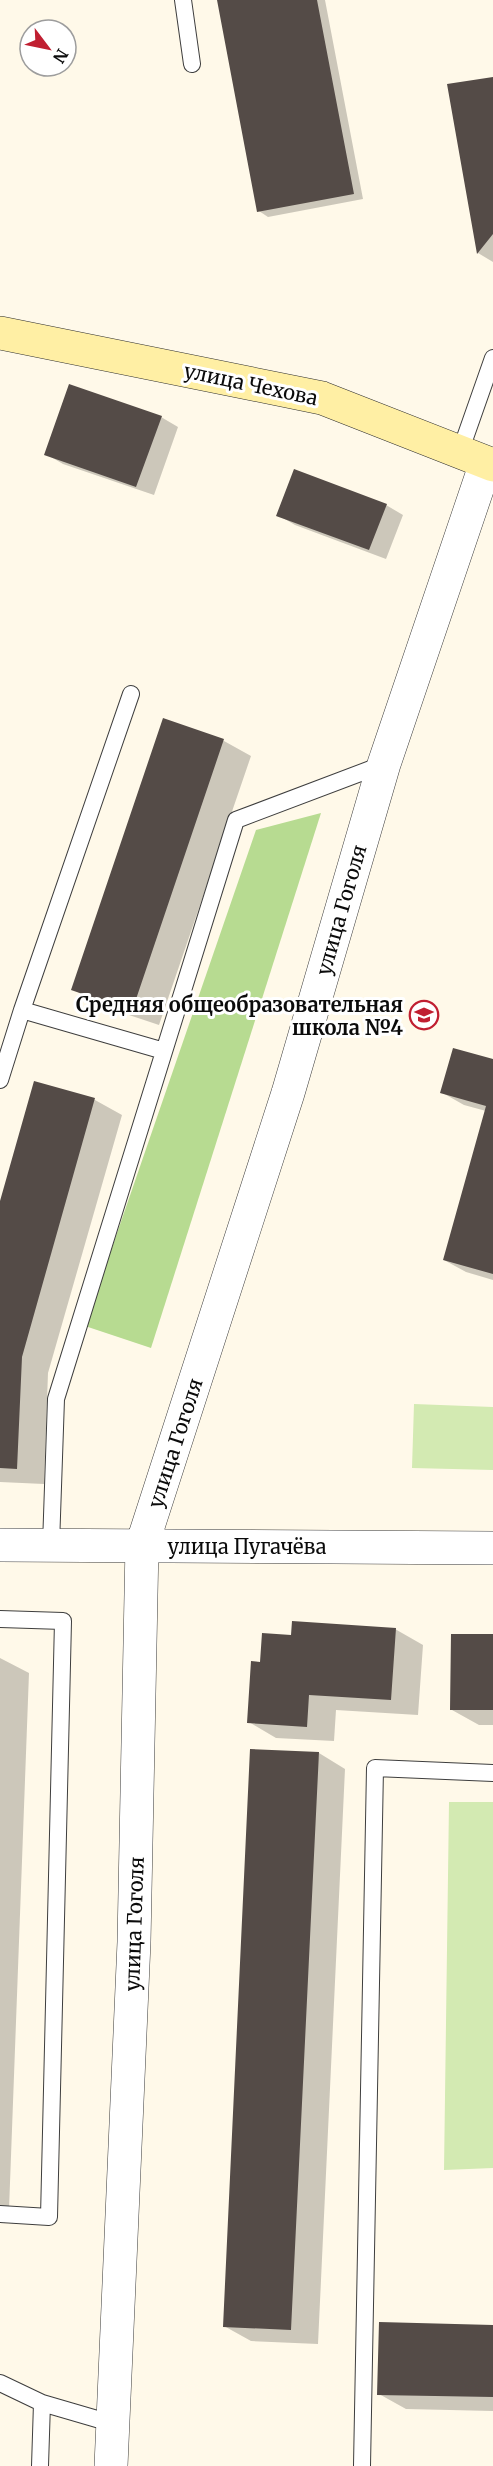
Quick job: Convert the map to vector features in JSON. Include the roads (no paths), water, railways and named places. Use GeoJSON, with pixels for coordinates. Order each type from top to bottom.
{"type":"FeatureCollection","features":[{"type":"Feature","properties":{"kind":"street","name":"улица Чехова"},"geometry":{"type":"LineString","coordinates":[[0,333],[322,398],[483,457]]}},
{"type":"Feature","properties":{"kind":"street","name":"улица Гоголя"},"geometry":{"type":"LineString","coordinates":[[111,2466],[135,1942],[142,1545],[288,1093],[384,764],[483,457]]}},
{"type":"Feature","properties":{"kind":"street","name":"улица Пугачёва"},"geometry":{"type":"LineString","coordinates":[[0,1545],[493,1548]]}},
{"type":"Feature","properties":{"kind":"lane"},"geometry":{"type":"LineString","coordinates":[[183,0],[192,64]]}},
{"type":"Feature","properties":{"kind":"lane"},"geometry":{"type":"LineString","coordinates":[[483,457],[493,358]]}},
{"type":"Feature","properties":{"kind":"lane"},"geometry":{"type":"LineString","coordinates":[[0,1080],[131,694]]}},
{"type":"Feature","properties":{"kind":"lane"},"geometry":{"type":"LineString","coordinates":[[51,1545],[56,1399],[236,820],[384,764]]}},
{"type":"Feature","properties":{"kind":"lane"},"geometry":{"type":"LineString","coordinates":[[22,1010],[164,1051]]}},
{"type":"Feature","properties":{"kind":"lane"},"geometry":{"type":"LineString","coordinates":[[0,1619],[63,1621],[49,2217],[0,2214]]}},
{"type":"Feature","properties":{"kind":"lane"},"geometry":{"type":"LineString","coordinates":[[362,2466],[375,1768],[493,1773]]}},
{"type":"Feature","properties":{"kind":"lane"},"geometry":{"type":"LineString","coordinates":[[0,2383],[42,2403],[114,2424]]}},
{"type":"Feature","properties":{"kind":"lane"},"geometry":{"type":"LineString","coordinates":[[40,2466],[42,2403]]}},
{"type":"Feature","properties":{"kind":"place","name":"Средняя общеобразовательная школа №4"},"geometry":{"type":"Point","coordinates":[424,1015]}}]}
